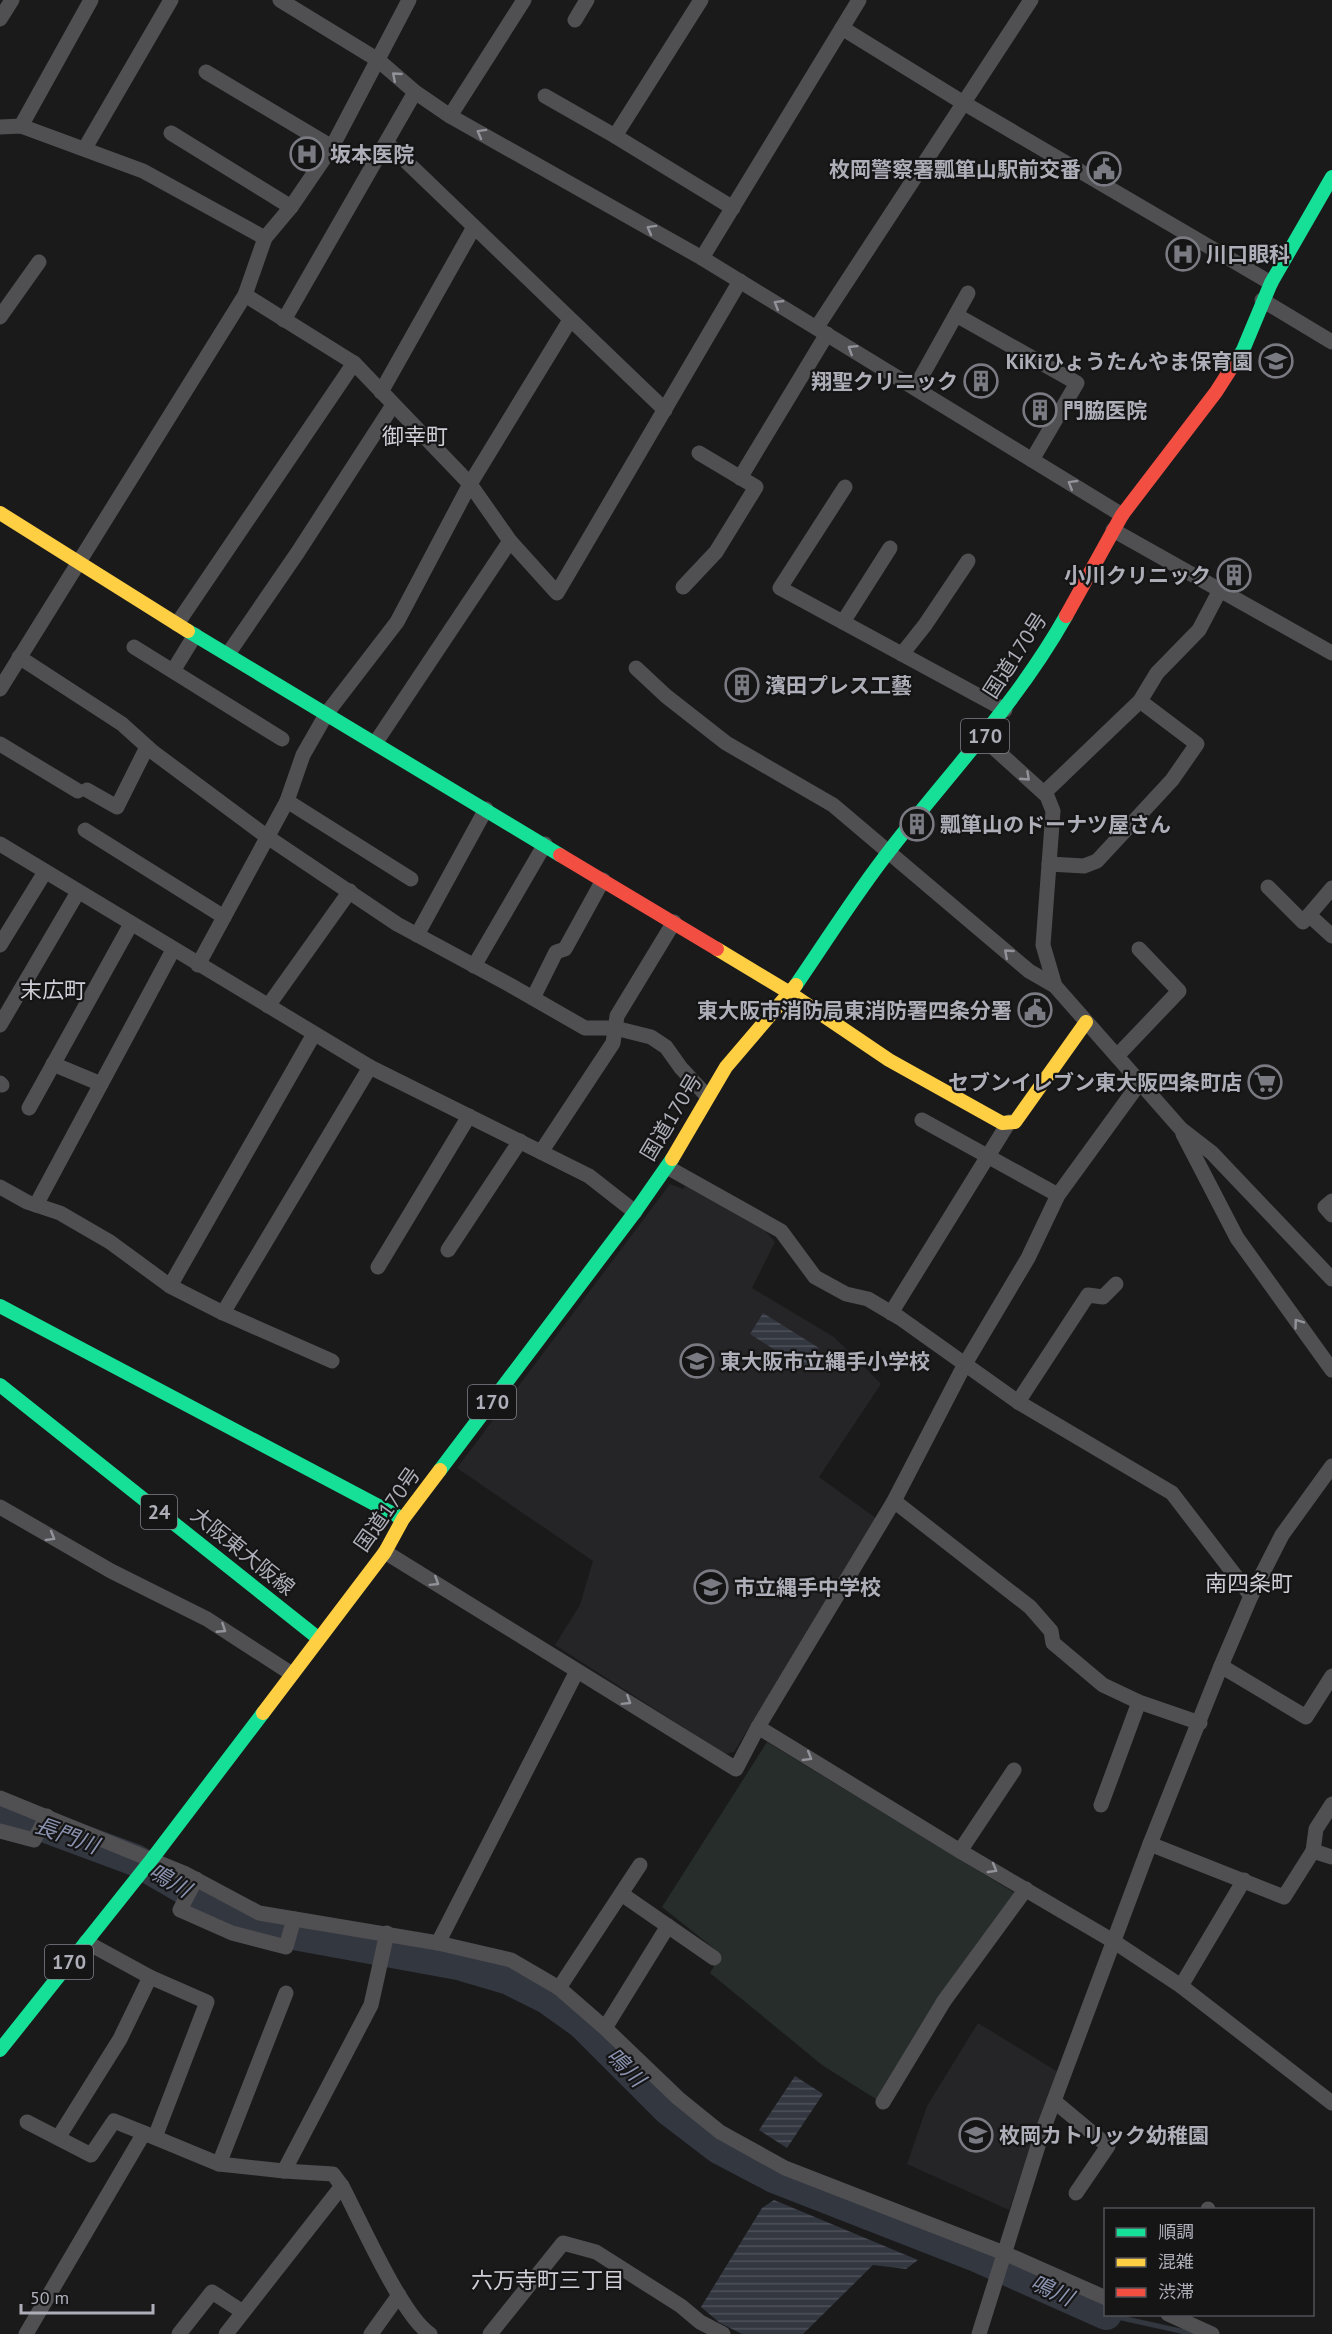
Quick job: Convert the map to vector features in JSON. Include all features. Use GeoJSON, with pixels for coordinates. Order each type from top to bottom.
{"type":"FeatureCollection","features":[{"type":"Feature","properties":{"kind":"main road","name":"国道170号"},"geometry":{"type":"LineString","coordinates":[[0,2050],[151,1862],[385,1552],[403,1519],[667,1167],[726,1067],[790,993],[889,851],[1005,710],[1052,640],[1122,515],[1216,392],[1272,307],[1271,283],[1332,177]]}},
{"type":"Feature","properties":{"kind":"main road"},"geometry":{"type":"LineString","coordinates":[[0,513],[195,635],[790,993],[889,1060],[1002,1123],[1015,1122],[1086,1022]]}},
{"type":"Feature","properties":{"kind":"main road"},"geometry":{"type":"LineString","coordinates":[[0,1306],[403,1519]]}},
{"type":"Feature","properties":{"kind":"main road","name":"大阪東大阪線"},"geometry":{"type":"LineString","coordinates":[[0,1385],[318,1638]]}},
{"type":"Feature","properties":{"kind":"street"},"geometry":{"type":"LineString","coordinates":[[0,19],[12,0]]}},
{"type":"Feature","properties":{"kind":"street"},"geometry":{"type":"LineString","coordinates":[[21,126],[91,0]]}},
{"type":"Feature","properties":{"kind":"street"},"geometry":{"type":"LineString","coordinates":[[86,148],[171,0]]}},
{"type":"Feature","properties":{"kind":"street"},"geometry":{"type":"LineString","coordinates":[[280,0],[378,60],[415,92],[450,116],[702,258],[1122,515]]}},
{"type":"Feature","properties":{"kind":"street"},"geometry":{"type":"LineString","coordinates":[[1,684],[79,563],[244,295],[265,238],[291,207],[332,147],[409,0]]}},
{"type":"Feature","properties":{"kind":"street"},"geometry":{"type":"LineString","coordinates":[[450,116],[524,0]]}},
{"type":"Feature","properties":{"kind":"street"},"geometry":{"type":"LineString","coordinates":[[574,20],[587,0]]}},
{"type":"Feature","properties":{"kind":"street"},"geometry":{"type":"LineString","coordinates":[[615,136],[701,0]]}},
{"type":"Feature","properties":{"kind":"street"},"geometry":{"type":"LineString","coordinates":[[702,258],[859,0]]}},
{"type":"Feature","properties":{"kind":"street"},"geometry":{"type":"LineString","coordinates":[[740,478],[822,330],[962,102],[1031,0]]}},
{"type":"Feature","properties":{"kind":"street"},"geometry":{"type":"LineString","coordinates":[[842,28],[962,102],[1271,283]]}},
{"type":"Feature","properties":{"kind":"street"},"geometry":{"type":"LineString","coordinates":[[206,72],[332,147]]}},
{"type":"Feature","properties":{"kind":"street"},"geometry":{"type":"LineString","coordinates":[[284,320],[415,92]]}},
{"type":"Feature","properties":{"kind":"street"},"geometry":{"type":"LineString","coordinates":[[544,96],[615,136],[732,208]]}},
{"type":"Feature","properties":{"kind":"street"},"geometry":{"type":"LineString","coordinates":[[0,127],[21,126],[86,148],[143,171],[265,238]]}},
{"type":"Feature","properties":{"kind":"street"},"geometry":{"type":"LineString","coordinates":[[171,134],[291,207]]}},
{"type":"Feature","properties":{"kind":"street"},"geometry":{"type":"LineString","coordinates":[[387,143],[665,410]]}},
{"type":"Feature","properties":{"kind":"street"},"geometry":{"type":"LineString","coordinates":[[381,392],[474,227]]}},
{"type":"Feature","properties":{"kind":"street"},"geometry":{"type":"LineString","coordinates":[[0,316],[39,262]]}},
{"type":"Feature","properties":{"kind":"street"},"geometry":{"type":"LineString","coordinates":[[244,295],[354,363],[470,484],[510,541],[557,593],[740,281]]}},
{"type":"Feature","properties":{"kind":"street"},"geometry":{"type":"LineString","coordinates":[[915,388],[968,293]]}},
{"type":"Feature","properties":{"kind":"street"},"geometry":{"type":"LineString","coordinates":[[1272,307],[1332,342]]}},
{"type":"Feature","properties":{"kind":"street"},"geometry":{"type":"LineString","coordinates":[[956,315],[1077,383],[1032,460]]}},
{"type":"Feature","properties":{"kind":"street"},"geometry":{"type":"LineString","coordinates":[[198,965],[288,801],[303,755],[327,713],[397,622],[470,484],[570,320]]}},
{"type":"Feature","properties":{"kind":"street"},"geometry":{"type":"LineString","coordinates":[[177,624],[239,536],[354,363]]}},
{"type":"Feature","properties":{"kind":"street"},"geometry":{"type":"LineString","coordinates":[[228,654],[298,552],[393,405]]}},
{"type":"Feature","properties":{"kind":"street"},"geometry":{"type":"LineString","coordinates":[[683,587],[716,552],[756,487],[699,453]]}},
{"type":"Feature","properties":{"kind":"street"},"geometry":{"type":"LineString","coordinates":[[845,487],[780,588],[1005,710]]}},
{"type":"Feature","properties":{"kind":"street"},"geometry":{"type":"LineString","coordinates":[[1113,530],[1332,653]]}},
{"type":"Feature","properties":{"kind":"street"},"geometry":{"type":"LineString","coordinates":[[376,742],[510,541]]}},
{"type":"Feature","properties":{"kind":"street"},"geometry":{"type":"LineString","coordinates":[[843,622],[890,548]]}},
{"type":"Feature","properties":{"kind":"street"},"geometry":{"type":"LineString","coordinates":[[902,654],[925,626],[968,561]]}},
{"type":"Feature","properties":{"kind":"street"},"geometry":{"type":"LineString","coordinates":[[1044,793],[1140,701],[1157,673],[1199,630],[1220,590]]}},
{"type":"Feature","properties":{"kind":"street"},"geometry":{"type":"LineString","coordinates":[[173,671],[195,635]]}},
{"type":"Feature","properties":{"kind":"street"},"geometry":{"type":"LineString","coordinates":[[134,647],[282,739]]}},
{"type":"Feature","properties":{"kind":"street"},"geometry":{"type":"LineString","coordinates":[[19,657],[122,724],[147,747],[267,836],[397,924],[585,1028],[615,1028],[651,1037],[666,1047],[681,1068],[707,1096]]}},
{"type":"Feature","properties":{"kind":"street"},"geometry":{"type":"LineString","coordinates":[[636,668],[666,696],[726,743],[833,805],[1029,971],[1055,986],[1181,1129],[1212,1153],[1332,1279]]}},
{"type":"Feature","properties":{"kind":"street"},"geometry":{"type":"LineString","coordinates":[[1048,864],[1084,866],[1097,861],[1172,780],[1197,744],[1140,701]]}},
{"type":"Feature","properties":{"kind":"street"},"geometry":{"type":"LineString","coordinates":[[983,738],[1044,793],[1053,811],[1042,945],[1055,986]]}},
{"type":"Feature","properties":{"kind":"street"},"geometry":{"type":"LineString","coordinates":[[0,744],[117,807],[147,747]]}},
{"type":"Feature","properties":{"kind":"street"},"geometry":{"type":"LineString","coordinates":[[288,801],[411,879]]}},
{"type":"Feature","properties":{"kind":"street"},"geometry":{"type":"LineString","coordinates":[[417,935],[486,809]]}},
{"type":"Feature","properties":{"kind":"street"},"geometry":{"type":"LineString","coordinates":[[85,830],[224,916]]}},
{"type":"Feature","properties":{"kind":"street"},"geometry":{"type":"LineString","coordinates":[[0,844],[370,1067],[589,1176],[635,1212]]}},
{"type":"Feature","properties":{"kind":"street"},"geometry":{"type":"LineString","coordinates":[[474,966],[545,844]]}},
{"type":"Feature","properties":{"kind":"street"},"geometry":{"type":"LineString","coordinates":[[0,945],[45,872]]}},
{"type":"Feature","properties":{"kind":"street"},"geometry":{"type":"LineString","coordinates":[[533,998],[556,952],[565,948],[603,880]]}},
{"type":"Feature","properties":{"kind":"street"},"geometry":{"type":"LineString","coordinates":[[1268,887],[1303,922],[1332,888]]}},
{"type":"Feature","properties":{"kind":"street"},"geometry":{"type":"LineString","coordinates":[[268,1006],[350,891]]}},
{"type":"Feature","properties":{"kind":"street"},"geometry":{"type":"LineString","coordinates":[[0,1025],[78,892]]}},
{"type":"Feature","properties":{"kind":"street"},"geometry":{"type":"LineString","coordinates":[[1309,915],[1332,936]]}},
{"type":"Feature","properties":{"kind":"street"},"geometry":{"type":"LineString","coordinates":[[541,1152],[613,1042],[617,1016],[674,922]]}},
{"type":"Feature","properties":{"kind":"street"},"geometry":{"type":"LineString","coordinates":[[29,1108],[131,924]]}},
{"type":"Feature","properties":{"kind":"street"},"geometry":{"type":"LineString","coordinates":[[1117,1056],[1179,992],[1139,949]]}},
{"type":"Feature","properties":{"kind":"street"},"geometry":{"type":"LineString","coordinates":[[36,1205],[173,950]]}},
{"type":"Feature","properties":{"kind":"street"},"geometry":{"type":"LineString","coordinates":[[170,1286],[314,1034]]}},
{"type":"Feature","properties":{"kind":"street"},"geometry":{"type":"LineString","coordinates":[[53,1064],[101,1084]]}},
{"type":"Feature","properties":{"kind":"street"},"geometry":{"type":"LineString","coordinates":[[223,1313],[370,1067]]}},
{"type":"Feature","properties":{"kind":"street"},"geometry":{"type":"LineString","coordinates":[[385,1552],[736,1769],[758,1727],[894,1501],[965,1364],[1028,1258],[1058,1195],[1141,1081]]}},
{"type":"Feature","properties":{"kind":"street"},"geometry":{"type":"LineString","coordinates":[[378,1267],[469,1116]]}},
{"type":"Feature","properties":{"kind":"street"},"geometry":{"type":"LineString","coordinates":[[922,1120],[1058,1195]]}},
{"type":"Feature","properties":{"kind":"street"},"geometry":{"type":"LineString","coordinates":[[891,1313],[1009,1122]]}},
{"type":"Feature","properties":{"kind":"street"},"geometry":{"type":"LineString","coordinates":[[1181,1129],[1236,1238],[1332,1370]]}},
{"type":"Feature","properties":{"kind":"street"},"geometry":{"type":"LineString","coordinates":[[448,1250],[520,1141]]}},
{"type":"Feature","properties":{"kind":"street"},"geometry":{"type":"LineString","coordinates":[[667,1167],[781,1231],[815,1276],[846,1294],[868,1299],[891,1313],[1018,1402],[1172,1494],[1251,1596]]}},
{"type":"Feature","properties":{"kind":"street"},"geometry":{"type":"LineString","coordinates":[[0,1187],[60,1214],[110,1242],[170,1286],[223,1313],[332,1361]]}},
{"type":"Feature","properties":{"kind":"street"},"geometry":{"type":"LineString","coordinates":[[1332,1201],[1325,1207],[1332,1215]]}},
{"type":"Feature","properties":{"kind":"street"},"geometry":{"type":"LineString","coordinates":[[1018,1402],[1088,1295],[1104,1297],[1116,1284]]}},
{"type":"Feature","properties":{"kind":"street"},"geometry":{"type":"LineString","coordinates":[[979,2334],[1054,2101],[1150,1844],[1200,1724],[1221,1666],[1251,1596],[1282,1535],[1332,1466]]}},
{"type":"Feature","properties":{"kind":"street"},"geometry":{"type":"LineString","coordinates":[[894,1501],[1030,1607],[1051,1631],[1053,1642],[1103,1685],[1139,1702],[1200,1724]]}},
{"type":"Feature","properties":{"kind":"street"},"geometry":{"type":"LineString","coordinates":[[0,1507],[111,1571],[207,1619],[292,1674]]}},
{"type":"Feature","properties":{"kind":"street"},"geometry":{"type":"LineString","coordinates":[[1221,1666],[1306,1717],[1332,1676]]}},
{"type":"Feature","properties":{"kind":"street"},"geometry":{"type":"LineString","coordinates":[[438,1943],[578,1671]]}},
{"type":"Feature","properties":{"kind":"street"},"geometry":{"type":"LineString","coordinates":[[1101,1805],[1139,1702]]}},
{"type":"Feature","properties":{"kind":"street"},"geometry":{"type":"LineString","coordinates":[[758,1727],[960,1851],[1113,1941],[1181,1986],[1332,2103]]}},
{"type":"Feature","properties":{"kind":"street"},"geometry":{"type":"LineString","coordinates":[[960,1851],[1014,1770]]}},
{"type":"Feature","properties":{"kind":"street"},"geometry":{"type":"LineString","coordinates":[[0,1798],[196,1879],[260,1912],[387,1933],[511,1960],[559,1988],[605,2028],[678,2098],[720,2133],[784,2168],[1004,2253],[1104,2297]]}},
{"type":"Feature","properties":{"kind":"street"},"geometry":{"type":"LineString","coordinates":[[1150,1844],[1284,1897],[1313,1851],[1316,1829],[1332,1804]]}},
{"type":"Feature","properties":{"kind":"street"},"geometry":{"type":"LineString","coordinates":[[0,1831],[34,1840],[46,1816]]}},
{"type":"Feature","properties":{"kind":"street"},"geometry":{"type":"LineString","coordinates":[[1313,1851],[1332,1857]]}},
{"type":"Feature","properties":{"kind":"street"},"geometry":{"type":"LineString","coordinates":[[559,1988],[640,1865]]}},
{"type":"Feature","properties":{"kind":"street"},"geometry":{"type":"LineString","coordinates":[[196,1879],[180,1910],[232,1933],[286,1947],[294,1918]]}},
{"type":"Feature","properties":{"kind":"street"},"geometry":{"type":"LineString","coordinates":[[1181,1986],[1244,1880]]}},
{"type":"Feature","properties":{"kind":"street"},"geometry":{"type":"LineString","coordinates":[[884,2103],[944,2001],[1026,1889]]}},
{"type":"Feature","properties":{"kind":"street"},"geometry":{"type":"LineString","coordinates":[[623,1894],[714,1958]]}},
{"type":"Feature","properties":{"kind":"street"},"geometry":{"type":"LineString","coordinates":[[605,2028],[668,1926]]}},
{"type":"Feature","properties":{"kind":"street"},"geometry":{"type":"LineString","coordinates":[[284,2171],[370,2005],[387,1933]]}},
{"type":"Feature","properties":{"kind":"street"},"geometry":{"type":"LineString","coordinates":[[26,2334],[149,2135],[207,2002],[150,1977],[86,1942]]}},
{"type":"Feature","properties":{"kind":"street"},"geometry":{"type":"LineString","coordinates":[[58,2138],[120,2040],[150,1977]]}},
{"type":"Feature","properties":{"kind":"street"},"geometry":{"type":"LineString","coordinates":[[219,2164],[285,1993]]}},
{"type":"Feature","properties":{"kind":"street"},"geometry":{"type":"LineString","coordinates":[[1054,2101],[1108,2146],[1076,2193]]}},
{"type":"Feature","properties":{"kind":"street"},"geometry":{"type":"LineString","coordinates":[[27,2122],[90,2155],[114,2121],[219,2164],[333,2174],[399,2295],[421,2328],[430,2334]]}},
{"type":"Feature","properties":{"kind":"street"},"geometry":{"type":"LineString","coordinates":[[226,2334],[342,2187]]}},
{"type":"Feature","properties":{"kind":"street"},"geometry":{"type":"LineString","coordinates":[[490,2334],[563,2243],[596,2253],[681,2306],[697,2328],[723,2334]]}},
{"type":"Feature","properties":{"kind":"street"},"geometry":{"type":"LineString","coordinates":[[179,2334],[212,2292],[243,2312]]}},
{"type":"Feature","properties":{"kind":"street"},"geometry":{"type":"LineString","coordinates":[[371,2334],[399,2295]]}},
{"type":"Feature","properties":{"kind":"street"},"geometry":{"type":"LineString","coordinates":[[1172,2316],[1212,2334]]}},
{"type":"Feature","properties":{"kind":"shaded area"},"geometry":{"type":"Polygon","coordinates":[[[670,1184],[683,1189],[685,1186],[762,1227],[775,1242],[752,1288],[834,1337],[881,1384],[819,1477],[877,1519],[734,1752],[725,1754],[555,1645],[580,1605],[593,1561],[457,1468],[670,1184]]]}},
{"type":"Feature","properties":{"kind":"shaded area"},"geometry":{"type":"Polygon","coordinates":[[[763,1313],[819,1348],[805,1369],[750,1334],[763,1313]]]}},
{"type":"Feature","properties":{"kind":"shaded area"},"geometry":{"type":"Polygon","coordinates":[[[767,1742],[1015,1893],[879,2101],[822,2065],[710,1973],[721,1954],[662,1907],[767,1742]]]}},
{"type":"Feature","properties":{"kind":"shaded area","name":"枚岡カトリック幼稚園"},"geometry":{"type":"Polygon","coordinates":[[[978,2023],[1058,2072],[1009,2210],[907,2164],[927,2106],[978,2023]]]}},
{"type":"Feature","properties":{"kind":"shaded area"},"geometry":{"type":"Polygon","coordinates":[[[795,2076],[823,2094],[787,2148],[759,2130],[795,2076]]]}},
{"type":"Feature","properties":{"kind":"shaded area"},"geometry":{"type":"Polygon","coordinates":[[[774,2200],[918,2260],[906,2269],[873,2265],[803,2334],[742,2334],[720,2323],[701,2307],[762,2208],[774,2200]]]}},
{"type":"Feature","properties":{"kind":"waterway","name":"鳴川"},"geometry":{"type":"LineString","coordinates":[[0,1810],[135,1860],[230,1915],[283,1932],[458,1964],[509,1979],[547,1998],[582,2023],[668,2109],[719,2148],[774,2177],[974,2255],[1104,2313]]}},
{"type":"Feature","properties":{"kind":"waterway"},"geometry":{"type":"LineString","coordinates":[[1113,2316],[1194,2334]]}},
{"type":"Feature","properties":{"kind":"traffic: fast"},"geometry":{"type":"LineString","coordinates":[[1232,367],[1243,350],[1271,283],[1332,177]]}},
{"type":"Feature","properties":{"kind":"traffic: fast"},"geometry":{"type":"LineString","coordinates":[[796,985],[877,866],[1005,707],[1047,648],[1066,616]]}},
{"type":"Feature","properties":{"kind":"traffic: fast"},"geometry":{"type":"LineString","coordinates":[[188,631],[560,855]]}},
{"type":"Feature","properties":{"kind":"traffic: fast"},"geometry":{"type":"LineString","coordinates":[[440,1470],[635,1212],[672,1159]]}},
{"type":"Feature","properties":{"kind":"traffic: fast"},"geometry":{"type":"LineString","coordinates":[[0,1306],[403,1519]]}},
{"type":"Feature","properties":{"kind":"traffic: fast"},"geometry":{"type":"LineString","coordinates":[[0,1385],[318,1638]]}},
{"type":"Feature","properties":{"kind":"traffic: fast"},"geometry":{"type":"LineString","coordinates":[[0,2050],[152,1859],[263,1713]]}},
{"type":"Feature","properties":{"kind":"traffic: slow"},"geometry":{"type":"LineString","coordinates":[[0,513],[188,631]]}},
{"type":"Feature","properties":{"kind":"traffic: slow"},"geometry":{"type":"LineString","coordinates":[[717,949],[790,993],[889,1060],[1002,1123],[1015,1122],[1086,1022]]}},
{"type":"Feature","properties":{"kind":"traffic: slow"},"geometry":{"type":"LineString","coordinates":[[672,1159],[726,1067],[796,985]]}},
{"type":"Feature","properties":{"kind":"traffic: slow"},"geometry":{"type":"LineString","coordinates":[[263,1713],[385,1552],[403,1519],[440,1470]]}},
{"type":"Feature","properties":{"kind":"traffic: jam"},"geometry":{"type":"LineString","coordinates":[[1066,616],[1122,515],[1216,392],[1232,367]]}},
{"type":"Feature","properties":{"kind":"traffic: jam"},"geometry":{"type":"LineString","coordinates":[[560,855],[717,949]]}},
{"type":"Feature","properties":{"kind":"place","name":"坂本医院"},"geometry":{"type":"Point","coordinates":[307,154]}},
{"type":"Feature","properties":{"kind":"place","name":"枚岡警察署瓢箪山駅前交番"},"geometry":{"type":"Point","coordinates":[1104,169]}},
{"type":"Feature","properties":{"kind":"place","name":"川口眼科"},"geometry":{"type":"Point","coordinates":[1183,254]}},
{"type":"Feature","properties":{"kind":"place","name":"KiKiひょうたんやま保育園"},"geometry":{"type":"Point","coordinates":[1276,361]}},
{"type":"Feature","properties":{"kind":"place","name":"翔聖クリニック"},"geometry":{"type":"Point","coordinates":[981,381]}},
{"type":"Feature","properties":{"kind":"place","name":"門脇医院"},"geometry":{"type":"Point","coordinates":[1040,410]}},
{"type":"Feature","properties":{"kind":"place","name":"小川クリニック"},"geometry":{"type":"Point","coordinates":[1234,575]}},
{"type":"Feature","properties":{"kind":"place","name":"濱田プレス工藝"},"geometry":{"type":"Point","coordinates":[742,685]}},
{"type":"Feature","properties":{"kind":"place","name":"瓢箪山のドーナツ屋さん"},"geometry":{"type":"Point","coordinates":[917,824]}},
{"type":"Feature","properties":{"kind":"place","name":"東大阪市消防局東消防署四条分署"},"geometry":{"type":"Point","coordinates":[1035,1010]}},
{"type":"Feature","properties":{"kind":"place","name":"セブンイレブン東大阪四条町店"},"geometry":{"type":"Point","coordinates":[1265,1082]}},
{"type":"Feature","properties":{"kind":"place","name":"東大阪市立縄手小学校"},"geometry":{"type":"Point","coordinates":[697,1361]}},
{"type":"Feature","properties":{"kind":"place","name":"市立縄手中学校"},"geometry":{"type":"Point","coordinates":[711,1587]}},
{"type":"Feature","properties":{"kind":"place","name":"枚岡カトリック幼稚園"},"geometry":{"type":"Point","coordinates":[976,2135]}},
{"type":"Feature","properties":{"kind":"district","name":"御幸町"},"geometry":{"type":"Point","coordinates":[415,436]}},
{"type":"Feature","properties":{"kind":"district","name":"末広町"},"geometry":{"type":"Point","coordinates":[53,990]}},
{"type":"Feature","properties":{"kind":"district","name":"南四条町"},"geometry":{"type":"Point","coordinates":[1249,1583]}},
{"type":"Feature","properties":{"kind":"district","name":"六万寺町三丁目"},"geometry":{"type":"Point","coordinates":[548,2280]}},
{"type":"Feature","properties":{"kind":"water label","name":"長門川"},"geometry":{"type":"Point","coordinates":[67,1835]}}]}
